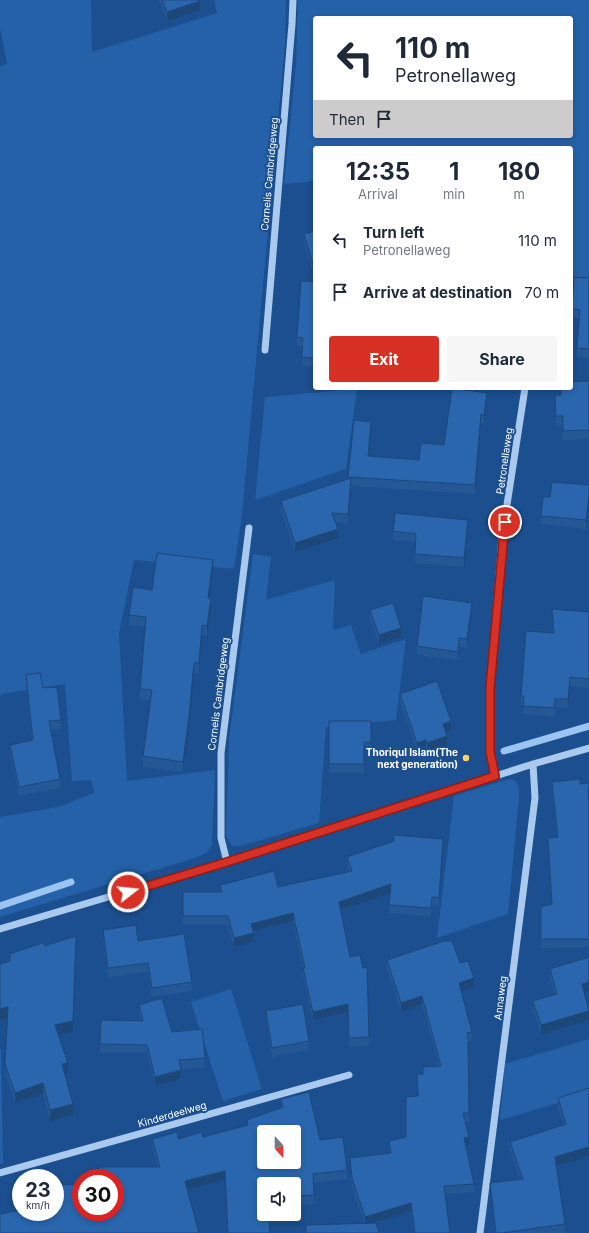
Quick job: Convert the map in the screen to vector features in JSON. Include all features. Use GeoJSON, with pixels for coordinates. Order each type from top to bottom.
{"type":"FeatureCollection","features":[{"type":"Feature","properties":{"kind":"street","name":"Cornelis Cambridgeweg"},"geometry":{"type":"LineString","coordinates":[[265,350],[293,0]]}},
{"type":"Feature","properties":{"kind":"street","name":"Petronellaweg"},"geometry":{"type":"LineString","coordinates":[[495,776],[490,752],[491,680],[502,537],[525,390]]}},
{"type":"Feature","properties":{"kind":"street","name":"Cornelis Cambridgeweg"},"geometry":{"type":"LineString","coordinates":[[227,862],[221,838],[221,753],[249,528]]}},
{"type":"Feature","properties":{"kind":"street"},"geometry":{"type":"LineString","coordinates":[[0,929],[227,862],[533,764],[589,748]]}},
{"type":"Feature","properties":{"kind":"street","name":"Annaweg"},"geometry":{"type":"LineString","coordinates":[[480,1233],[535,798],[533,764]]}},
{"type":"Feature","properties":{"kind":"street","name":"Kinderdeelweg"},"geometry":{"type":"LineString","coordinates":[[0,1173],[349,1075]]}},
{"type":"Feature","properties":{"kind":"shaded area"},"geometry":{"type":"Polygon","coordinates":[[[0,0],[91,0],[92,52],[217,13],[214,0],[286,0],[285,43],[242,515],[234,569],[134,560],[119,633],[127,781],[215,770],[212,844],[208,852],[198,857],[0,917],[0,817],[58,807],[94,793],[91,780],[72,781],[65,684],[1,694],[0,699],[0,66],[7,64],[0,27],[0,0]]]}},
{"type":"Feature","properties":{"kind":"shaded area"},"geometry":{"type":"Polygon","coordinates":[[[298,0],[589,0],[589,285],[573,284],[573,146],[313,146],[313,180],[307,182],[284,184],[296,65],[298,0]]]}},
{"type":"Feature","properties":{"kind":"shaded area"},"geometry":{"type":"Polygon","coordinates":[[[357,390],[346,469],[255,500],[265,397],[357,390]]]}},
{"type":"Feature","properties":{"kind":"shaded area"},"geometry":{"type":"Polygon","coordinates":[[[253,554],[271,557],[266,600],[335,580],[333,630],[351,625],[361,654],[406,639],[396,720],[326,727],[319,823],[240,846],[233,846],[229,842],[226,834],[229,740],[253,554]]]}},
{"type":"Feature","properties":{"kind":"shaded area"},"geometry":{"type":"Polygon","coordinates":[[[513,779],[518,785],[519,797],[508,914],[437,938],[454,796],[513,779]]]}},
{"type":"Feature","properties":{"kind":"shaded area"},"geometry":{"type":"Polygon","coordinates":[[[231,989],[262,1089],[223,1101],[191,1002],[231,989]]]}},
{"type":"Feature","properties":{"kind":"shaded area"},"geometry":{"type":"Polygon","coordinates":[[[589,1039],[589,1094],[500,1120],[505,1064],[589,1039]]]}},
{"type":"Feature","properties":{"kind":"shaded area"},"geometry":{"type":"Polygon","coordinates":[[[0,1049],[3,1163],[0,1164],[0,1049]]]}},
{"type":"Feature","properties":{"kind":"building"},"geometry":{"type":"Polygon","coordinates":[[[162,0],[199,0],[200,1],[167,12],[162,0]]]}},
{"type":"Feature","properties":{"kind":"building"},"geometry":{"type":"Polygon","coordinates":[[[313,232],[313,264],[304,234],[313,232]]]}},
{"type":"Feature","properties":{"kind":"building"},"geometry":{"type":"Polygon","coordinates":[[[574,277],[589,278],[589,349],[577,348],[580,310],[573,309],[574,277]]]}},
{"type":"Feature","properties":{"kind":"building"},"geometry":{"type":"Polygon","coordinates":[[[301,281],[313,282],[313,358],[302,357],[303,338],[297,337],[301,281]]]}},
{"type":"Feature","properties":{"kind":"building"},"geometry":{"type":"Polygon","coordinates":[[[589,381],[589,430],[563,431],[563,416],[556,416],[555,396],[561,395],[561,390],[573,390],[573,382],[589,381]]]}},
{"type":"Feature","properties":{"kind":"building"},"geometry":{"type":"Polygon","coordinates":[[[452,390],[466,390],[487,393],[484,415],[481,414],[475,485],[348,477],[354,420],[371,422],[368,456],[419,460],[421,443],[444,445],[452,390]]]}},
{"type":"Feature","properties":{"kind":"building"},"geometry":{"type":"Polygon","coordinates":[[[351,478],[348,514],[332,513],[338,529],[295,543],[281,501],[351,478]]]}},
{"type":"Feature","properties":{"kind":"building"},"geometry":{"type":"Polygon","coordinates":[[[552,482],[589,485],[586,520],[541,516],[543,497],[550,497],[552,482]]]}},
{"type":"Feature","properties":{"kind":"building"},"geometry":{"type":"Polygon","coordinates":[[[395,513],[468,520],[464,558],[415,554],[416,534],[393,531],[395,513]]]}},
{"type":"Feature","properties":{"kind":"building"},"geometry":{"type":"Polygon","coordinates":[[[157,553],[213,560],[208,598],[211,598],[207,626],[202,625],[199,663],[194,663],[183,762],[143,756],[152,690],[140,689],[146,617],[129,615],[133,587],[152,590],[157,553]]]}},
{"type":"Feature","properties":{"kind":"building"},"geometry":{"type":"Polygon","coordinates":[[[423,596],[472,603],[467,639],[459,638],[458,652],[417,646],[423,596]]]}},
{"type":"Feature","properties":{"kind":"building"},"geometry":{"type":"Polygon","coordinates":[[[393,603],[401,628],[379,635],[370,610],[393,603]]]}},
{"type":"Feature","properties":{"kind":"building"},"geometry":{"type":"Polygon","coordinates":[[[552,609],[589,612],[589,679],[570,677],[568,699],[555,699],[554,708],[523,706],[524,696],[521,696],[526,631],[554,633],[552,609]]]}},
{"type":"Feature","properties":{"kind":"building"},"geometry":{"type":"Polygon","coordinates":[[[40,673],[43,688],[57,687],[61,720],[49,721],[60,779],[19,787],[10,745],[33,740],[26,675],[40,673]]]}},
{"type":"Feature","properties":{"kind":"building"},"geometry":{"type":"Polygon","coordinates":[[[437,681],[451,721],[443,724],[447,736],[427,743],[426,740],[417,743],[400,694],[437,681]]]}},
{"type":"Feature","properties":{"kind":"building"},"geometry":{"type":"Polygon","coordinates":[[[329,721],[371,721],[371,742],[364,742],[364,764],[329,764],[329,721]]]}},
{"type":"Feature","properties":{"kind":"building"},"geometry":{"type":"Polygon","coordinates":[[[580,779],[580,784],[589,783],[589,939],[541,939],[541,907],[552,904],[548,838],[558,837],[552,782],[580,779]]]}},
{"type":"Feature","properties":{"kind":"building"},"geometry":{"type":"Polygon","coordinates":[[[394,835],[443,839],[439,898],[432,897],[431,908],[389,905],[391,884],[339,902],[350,957],[360,955],[363,968],[367,967],[369,1037],[349,1038],[348,1004],[313,1012],[293,913],[251,924],[254,933],[234,938],[228,916],[183,916],[183,892],[222,892],[220,885],[274,871],[278,887],[352,871],[347,857],[394,841],[394,835]]]}},
{"type":"Feature","properties":{"kind":"building"},"geometry":{"type":"Polygon","coordinates":[[[136,925],[138,941],[184,934],[192,982],[152,988],[148,963],[108,968],[103,930],[136,925]]]}},
{"type":"Feature","properties":{"kind":"building"},"geometry":{"type":"Polygon","coordinates":[[[76,936],[73,1021],[55,1025],[68,1063],[62,1064],[73,1104],[50,1110],[43,1083],[15,1093],[5,1064],[8,1007],[0,1009],[0,964],[10,961],[10,954],[45,942],[44,946],[76,936]]]}},
{"type":"Feature","properties":{"kind":"building"},"geometry":{"type":"Polygon","coordinates":[[[444,941],[452,941],[460,963],[468,961],[474,978],[459,983],[472,1032],[467,1033],[469,1042],[469,1113],[463,1113],[469,1137],[464,1138],[474,1184],[444,1186],[450,1233],[415,1233],[411,1203],[365,1217],[352,1178],[350,1158],[391,1153],[389,1141],[406,1137],[406,1097],[418,1096],[417,1074],[423,1074],[423,1067],[441,1066],[422,996],[401,1003],[387,960],[444,941]]]}},
{"type":"Feature","properties":{"kind":"building"},"geometry":{"type":"Polygon","coordinates":[[[589,957],[589,982],[582,984],[589,1011],[541,1025],[533,1001],[557,994],[550,969],[589,957]]]}},
{"type":"Feature","properties":{"kind":"building"},"geometry":{"type":"Polygon","coordinates":[[[162,998],[172,1032],[202,1029],[205,1058],[179,1060],[181,1070],[155,1077],[147,1045],[100,1044],[101,1020],[143,1021],[139,1005],[162,998]]]}},
{"type":"Feature","properties":{"kind":"building"},"geometry":{"type":"Polygon","coordinates":[[[303,1004],[309,1041],[272,1048],[266,1011],[303,1004]]]}},
{"type":"Feature","properties":{"kind":"building"},"geometry":{"type":"Polygon","coordinates":[[[589,1088],[589,1147],[555,1157],[565,1224],[496,1233],[490,1183],[523,1179],[510,1142],[566,1124],[558,1098],[589,1088]]]}},
{"type":"Feature","properties":{"kind":"building"},"geometry":{"type":"Polygon","coordinates":[[[309,1092],[320,1140],[343,1137],[347,1170],[313,1174],[314,1195],[301,1196],[301,1177],[257,1177],[257,1221],[269,1221],[270,1233],[228,1233],[225,1171],[185,1181],[199,1233],[0,1233],[0,1214],[12,1212],[12,1221],[64,1221],[64,1185],[72,1184],[72,1221],[124,1221],[124,1169],[99,1169],[99,1167],[160,1167],[152,1139],[177,1132],[178,1139],[202,1132],[203,1137],[248,1125],[247,1120],[283,1107],[281,1099],[309,1092]]]}},
{"type":"Feature","properties":{"kind":"building"},"geometry":{"type":"Polygon","coordinates":[[[376,1223],[379,1233],[306,1233],[306,1225],[376,1223]]]}},
{"type":"Feature","properties":{"kind":"waterway"},"geometry":{"type":"LineString","coordinates":[[504,751],[589,726]]}},
{"type":"Feature","properties":{"kind":"waterway"},"geometry":{"type":"LineString","coordinates":[[0,906],[71,882]]}},
{"type":"Feature","properties":{"kind":"place","name":"Thoriqul Islam(The next generation)"},"geometry":{"type":"Point","coordinates":[466,758]}},
{"type":"Feature","properties":{"kind":"route"},"geometry":{"type":"LineString","coordinates":[[128,892],[227,862],[495,776],[490,752],[490,688],[502,537],[505,522]]}}]}
